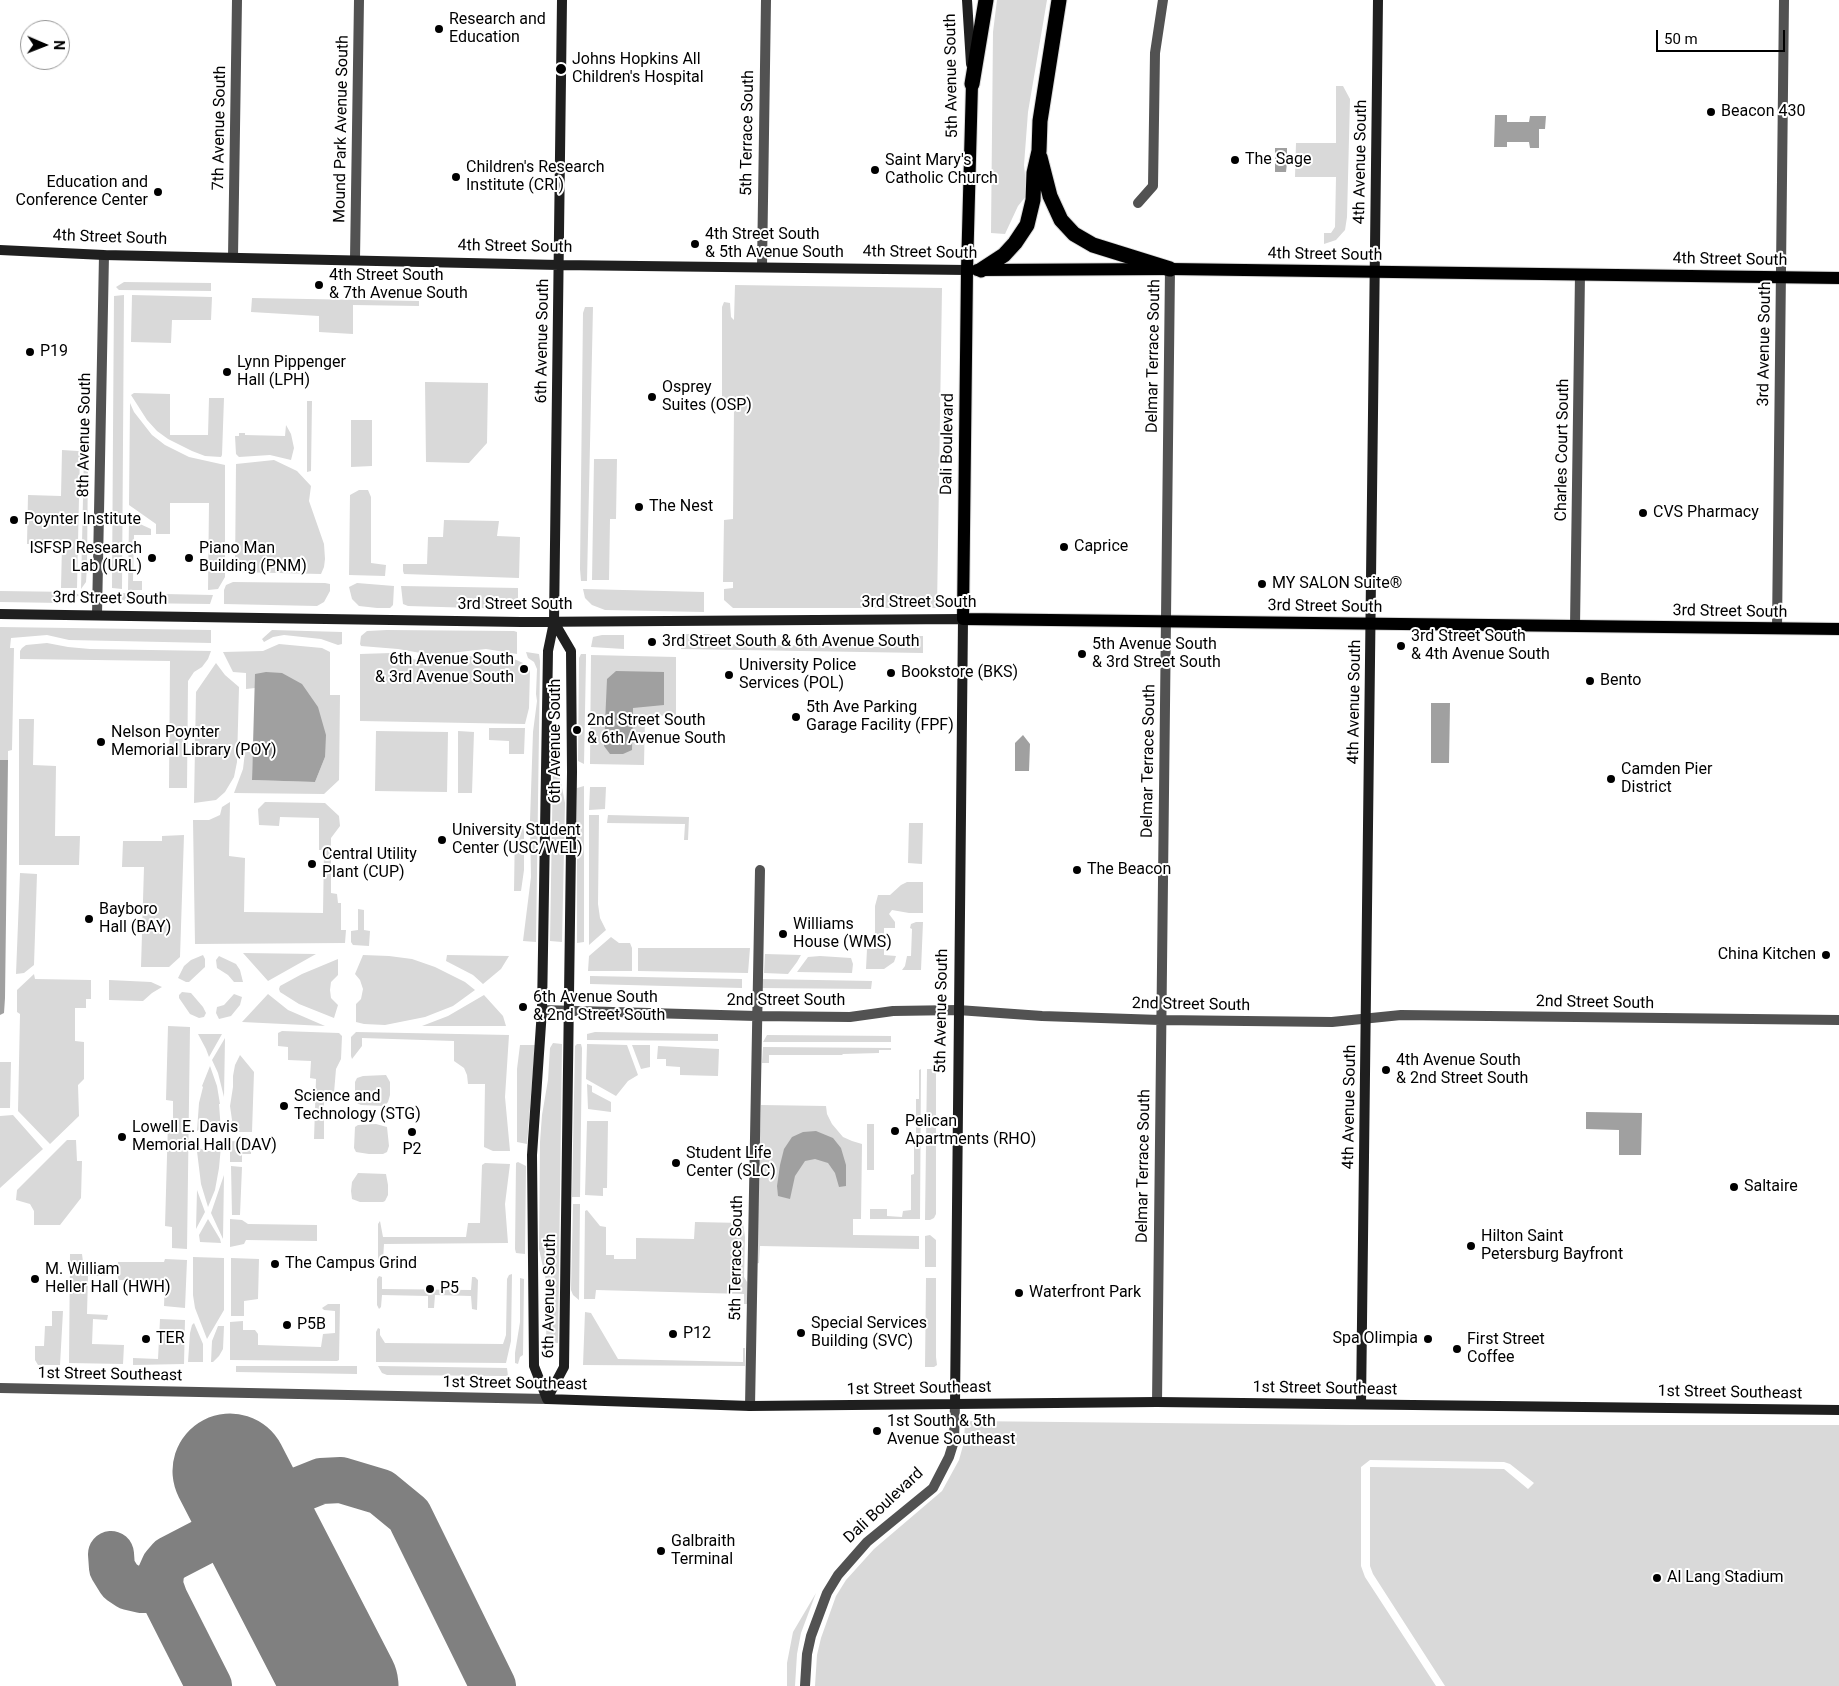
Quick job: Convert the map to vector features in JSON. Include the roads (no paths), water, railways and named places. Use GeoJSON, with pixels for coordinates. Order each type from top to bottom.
{"type":"FeatureCollection","features":[{"type":"Feature","properties":{"kind":"highway"},"geometry":{"type":"LineString","coordinates":[[972,84],[986,0]]}},
{"type":"Feature","properties":{"kind":"highway"},"geometry":{"type":"LineString","coordinates":[[974,270],[1004,255],[1027,225],[1033,200],[1040,121],[1059,0]]}},
{"type":"Feature","properties":{"kind":"highway"},"geometry":{"type":"LineString","coordinates":[[1038,151],[1050,196],[1061,220],[1074,234],[1093,245],[1170,269]]}},
{"type":"Feature","properties":{"kind":"main road","name":"5th Avenue South"},"geometry":{"type":"LineString","coordinates":[[972,84],[974,270]]}},
{"type":"Feature","properties":{"kind":"main road","name":"4th Street South"},"geometry":{"type":"LineString","coordinates":[[974,270],[1170,269],[1839,278]]}},
{"type":"Feature","properties":{"kind":"main road","name":"Dali Boulevard"},"geometry":{"type":"LineString","coordinates":[[963,619],[974,270]]}},
{"type":"Feature","properties":{"kind":"main road","name":"3rd Street South"},"geometry":{"type":"LineString","coordinates":[[963,619],[1839,629]]}},
{"type":"Feature","properties":{"kind":"street","name":"7th Avenue South"},"geometry":{"type":"LineString","coordinates":[[233,257],[237,0]]}},
{"type":"Feature","properties":{"kind":"street","name":"Mound Park Avenue South"},"geometry":{"type":"LineString","coordinates":[[355,259],[359,0]]}},
{"type":"Feature","properties":{"kind":"street","name":"6th Avenue South"},"geometry":{"type":"LineString","coordinates":[[547,1400],[534,1366],[532,1155],[542,1010],[548,651],[554,622],[562,0]]}},
{"type":"Feature","properties":{"kind":"street","name":"5th Terrace South"},"geometry":{"type":"LineString","coordinates":[[762,267],[766,0]]}},
{"type":"Feature","properties":{"kind":"street","name":"5th Avenue South"},"geometry":{"type":"LineString","coordinates":[[967,0],[972,84]]}},
{"type":"Feature","properties":{"kind":"street"},"geometry":{"type":"LineString","coordinates":[[1138,203],[1153,186],[1155,54],[1163,0]]}},
{"type":"Feature","properties":{"kind":"street","name":"4th Avenue South"},"geometry":{"type":"LineString","coordinates":[[1361,1404],[1378,0]]}},
{"type":"Feature","properties":{"kind":"street","name":"3rd Avenue South"},"geometry":{"type":"LineString","coordinates":[[1777,628],[1784,0]]}},
{"type":"Feature","properties":{"kind":"street","name":"4th Street South"},"geometry":{"type":"LineString","coordinates":[[0,250],[104,255],[355,259],[559,265],[974,270]]}},
{"type":"Feature","properties":{"kind":"street","name":"8th Avenue South"},"geometry":{"type":"LineString","coordinates":[[97,615],[104,255]]}},
{"type":"Feature","properties":{"kind":"street","name":"Delmar Terrace South"},"geometry":{"type":"LineString","coordinates":[[1157,1402],[1170,269]]}},
{"type":"Feature","properties":{"kind":"street","name":"Charles Court South"},"geometry":{"type":"LineString","coordinates":[[1575,626],[1580,274]]}},
{"type":"Feature","properties":{"kind":"street","name":"3rd Street South"},"geometry":{"type":"LineString","coordinates":[[0,614],[554,622],[963,619]]}},
{"type":"Feature","properties":{"kind":"street","name":"5th Avenue South"},"geometry":{"type":"LineString","coordinates":[[955,1403],[963,619]]}},
{"type":"Feature","properties":{"kind":"street","name":"6th Avenue South"},"geometry":{"type":"LineString","coordinates":[[547,1400],[564,1367],[572,791],[571,651],[554,622]]}},
{"type":"Feature","properties":{"kind":"street","name":"5th Terrace South"},"geometry":{"type":"LineString","coordinates":[[750,1406],[760,870]]}},
{"type":"Feature","properties":{"kind":"street","name":"2nd Street South"},"geometry":{"type":"LineString","coordinates":[[542,1010],[850,1017],[893,1011],[958,1010],[1042,1016],[1160,1020],[1332,1022],[1401,1015],[1839,1020]]}},
{"type":"Feature","properties":{"kind":"street","name":"1st Street Southeast"},"geometry":{"type":"LineString","coordinates":[[0,1388],[750,1406],[1157,1402],[1839,1410]]}},
{"type":"Feature","properties":{"kind":"street","name":"Dali Boulevard"},"geometry":{"type":"LineString","coordinates":[[805,1686],[809,1645],[819,1611],[827,1593],[838,1575],[867,1542],[933,1488],[949,1457],[954,1441],[955,1403]]}},
{"type":"Feature","properties":{"kind":"place","name":"Research and Education"},"geometry":{"type":"Point","coordinates":[439,29]}},
{"type":"Feature","properties":{"kind":"place","name":"Johns Hopkins All Children's Hospital"},"geometry":{"type":"Point","coordinates":[561,69]}},
{"type":"Feature","properties":{"kind":"place","name":"Beacon 430"},"geometry":{"type":"Point","coordinates":[1711,112]}},
{"type":"Feature","properties":{"kind":"place","name":"The Sage"},"geometry":{"type":"Point","coordinates":[1235,160]}},
{"type":"Feature","properties":{"kind":"place","name":"Saint Mary's Catholic Church"},"geometry":{"type":"Point","coordinates":[875,170]}},
{"type":"Feature","properties":{"kind":"place","name":"Children's Research Institute (CRI)"},"geometry":{"type":"Point","coordinates":[456,177]}},
{"type":"Feature","properties":{"kind":"place","name":"Education and Conference Center"},"geometry":{"type":"Point","coordinates":[158,192]}},
{"type":"Feature","properties":{"kind":"place","name":"4th Street South & 5th Avenue South"},"geometry":{"type":"Point","coordinates":[695,244]}},
{"type":"Feature","properties":{"kind":"place","name":"4th Street South & 7th Avenue South"},"geometry":{"type":"Point","coordinates":[319,285]}},
{"type":"Feature","properties":{"kind":"place","name":"P19"},"geometry":{"type":"Point","coordinates":[30,352]}},
{"type":"Feature","properties":{"kind":"place","name":"Lynn Pippenger Hall (LPH)"},"geometry":{"type":"Point","coordinates":[227,372]}},
{"type":"Feature","properties":{"kind":"place","name":"Osprey Suites (OSP)"},"geometry":{"type":"Point","coordinates":[652,397]}},
{"type":"Feature","properties":{"kind":"place","name":"The Nest"},"geometry":{"type":"Point","coordinates":[639,507]}},
{"type":"Feature","properties":{"kind":"place","name":"CVS Pharmacy"},"geometry":{"type":"Point","coordinates":[1643,513]}},
{"type":"Feature","properties":{"kind":"place","name":"Poynter Institute"},"geometry":{"type":"Point","coordinates":[14,520]}},
{"type":"Feature","properties":{"kind":"place","name":"Caprice"},"geometry":{"type":"Point","coordinates":[1064,547]}},
{"type":"Feature","properties":{"kind":"place","name":"ISFSP Research Lab (URL)"},"geometry":{"type":"Point","coordinates":[152,558]}},
{"type":"Feature","properties":{"kind":"place","name":"Piano Man Building (PNM)"},"geometry":{"type":"Point","coordinates":[189,558]}},
{"type":"Feature","properties":{"kind":"place","name":"MY SALON Suite®"},"geometry":{"type":"Point","coordinates":[1262,584]}},
{"type":"Feature","properties":{"kind":"place","name":"3rd Street South & 6th Avenue South"},"geometry":{"type":"Point","coordinates":[652,642]}},
{"type":"Feature","properties":{"kind":"place","name":"3rd Street South & 4th Avenue South"},"geometry":{"type":"Point","coordinates":[1401,646]}},
{"type":"Feature","properties":{"kind":"place","name":"5th Avenue South & 3rd Street South"},"geometry":{"type":"Point","coordinates":[1082,654]}},
{"type":"Feature","properties":{"kind":"place","name":"6th Avenue South & 3rd Avenue South"},"geometry":{"type":"Point","coordinates":[524,669]}},
{"type":"Feature","properties":{"kind":"place","name":"Bookstore (BKS)"},"geometry":{"type":"Point","coordinates":[891,673]}},
{"type":"Feature","properties":{"kind":"place","name":"University Police Services (POL)"},"geometry":{"type":"Point","coordinates":[729,675]}},
{"type":"Feature","properties":{"kind":"place","name":"Bento"},"geometry":{"type":"Point","coordinates":[1590,681]}},
{"type":"Feature","properties":{"kind":"place","name":"5th Ave Parking Garage Facility (FPF)"},"geometry":{"type":"Point","coordinates":[796,717]}},
{"type":"Feature","properties":{"kind":"place","name":"2nd Street South & 6th Avenue South"},"geometry":{"type":"Point","coordinates":[577,730]}},
{"type":"Feature","properties":{"kind":"place","name":"Nelson Poynter Memorial Library (POY)"},"geometry":{"type":"Point","coordinates":[101,742]}},
{"type":"Feature","properties":{"kind":"place","name":"Camden Pier District"},"geometry":{"type":"Point","coordinates":[1611,779]}},
{"type":"Feature","properties":{"kind":"place","name":"University Student Center (USC/WEL)"},"geometry":{"type":"Point","coordinates":[442,840]}},
{"type":"Feature","properties":{"kind":"place","name":"Central Utility Plant (CUP)"},"geometry":{"type":"Point","coordinates":[312,864]}},
{"type":"Feature","properties":{"kind":"place","name":"The Beacon"},"geometry":{"type":"Point","coordinates":[1077,870]}},
{"type":"Feature","properties":{"kind":"place","name":"Bayboro Hall (BAY)"},"geometry":{"type":"Point","coordinates":[89,919]}},
{"type":"Feature","properties":{"kind":"place","name":"Williams House (WMS)"},"geometry":{"type":"Point","coordinates":[783,934]}},
{"type":"Feature","properties":{"kind":"place","name":"China Kitchen"},"geometry":{"type":"Point","coordinates":[1826,955]}},
{"type":"Feature","properties":{"kind":"place","name":"6th Avenue South & 2nd Street South"},"geometry":{"type":"Point","coordinates":[523,1007]}},
{"type":"Feature","properties":{"kind":"place","name":"4th Avenue South & 2nd Street South"},"geometry":{"type":"Point","coordinates":[1386,1070]}},
{"type":"Feature","properties":{"kind":"place","name":"Science and Technology (STG)"},"geometry":{"type":"Point","coordinates":[284,1106]}},
{"type":"Feature","properties":{"kind":"place","name":"Pelican Apartments (RHO)"},"geometry":{"type":"Point","coordinates":[895,1131]}},
{"type":"Feature","properties":{"kind":"place","name":"P2"},"geometry":{"type":"Point","coordinates":[412,1132]}},
{"type":"Feature","properties":{"kind":"place","name":"Lowell E. Davis Memorial Hall (DAV)"},"geometry":{"type":"Point","coordinates":[122,1137]}},
{"type":"Feature","properties":{"kind":"place","name":"Student Life Center (SLC)"},"geometry":{"type":"Point","coordinates":[676,1163]}},
{"type":"Feature","properties":{"kind":"place","name":"Saltaire"},"geometry":{"type":"Point","coordinates":[1734,1187]}},
{"type":"Feature","properties":{"kind":"place","name":"Hilton Saint Petersburg Bayfront"},"geometry":{"type":"Point","coordinates":[1471,1246]}},
{"type":"Feature","properties":{"kind":"place","name":"The Campus Grind"},"geometry":{"type":"Point","coordinates":[275,1264]}},
{"type":"Feature","properties":{"kind":"place","name":"M. William Heller Hall (HWH)"},"geometry":{"type":"Point","coordinates":[35,1279]}},
{"type":"Feature","properties":{"kind":"place","name":"P5"},"geometry":{"type":"Point","coordinates":[430,1289]}},
{"type":"Feature","properties":{"kind":"place","name":"Waterfront Park"},"geometry":{"type":"Point","coordinates":[1019,1293]}},
{"type":"Feature","properties":{"kind":"place","name":"P5B"},"geometry":{"type":"Point","coordinates":[287,1325]}},
{"type":"Feature","properties":{"kind":"place","name":"Special Services Building (SVC)"},"geometry":{"type":"Point","coordinates":[801,1333]}},
{"type":"Feature","properties":{"kind":"place","name":"P12"},"geometry":{"type":"Point","coordinates":[673,1334]}},
{"type":"Feature","properties":{"kind":"place","name":"TER"},"geometry":{"type":"Point","coordinates":[146,1339]}},
{"type":"Feature","properties":{"kind":"place","name":"Spa Olimpia"},"geometry":{"type":"Point","coordinates":[1428,1339]}},
{"type":"Feature","properties":{"kind":"place","name":"First Street Coffee"},"geometry":{"type":"Point","coordinates":[1457,1349]}},
{"type":"Feature","properties":{"kind":"place","name":"1st South & 5th Avenue Southeast"},"geometry":{"type":"Point","coordinates":[877,1431]}},
{"type":"Feature","properties":{"kind":"place","name":"Galbraith Terminal"},"geometry":{"type":"Point","coordinates":[661,1551]}},
{"type":"Feature","properties":{"kind":"place","name":"Al Lang Stadium"},"geometry":{"type":"Point","coordinates":[1657,1578]}}]}
